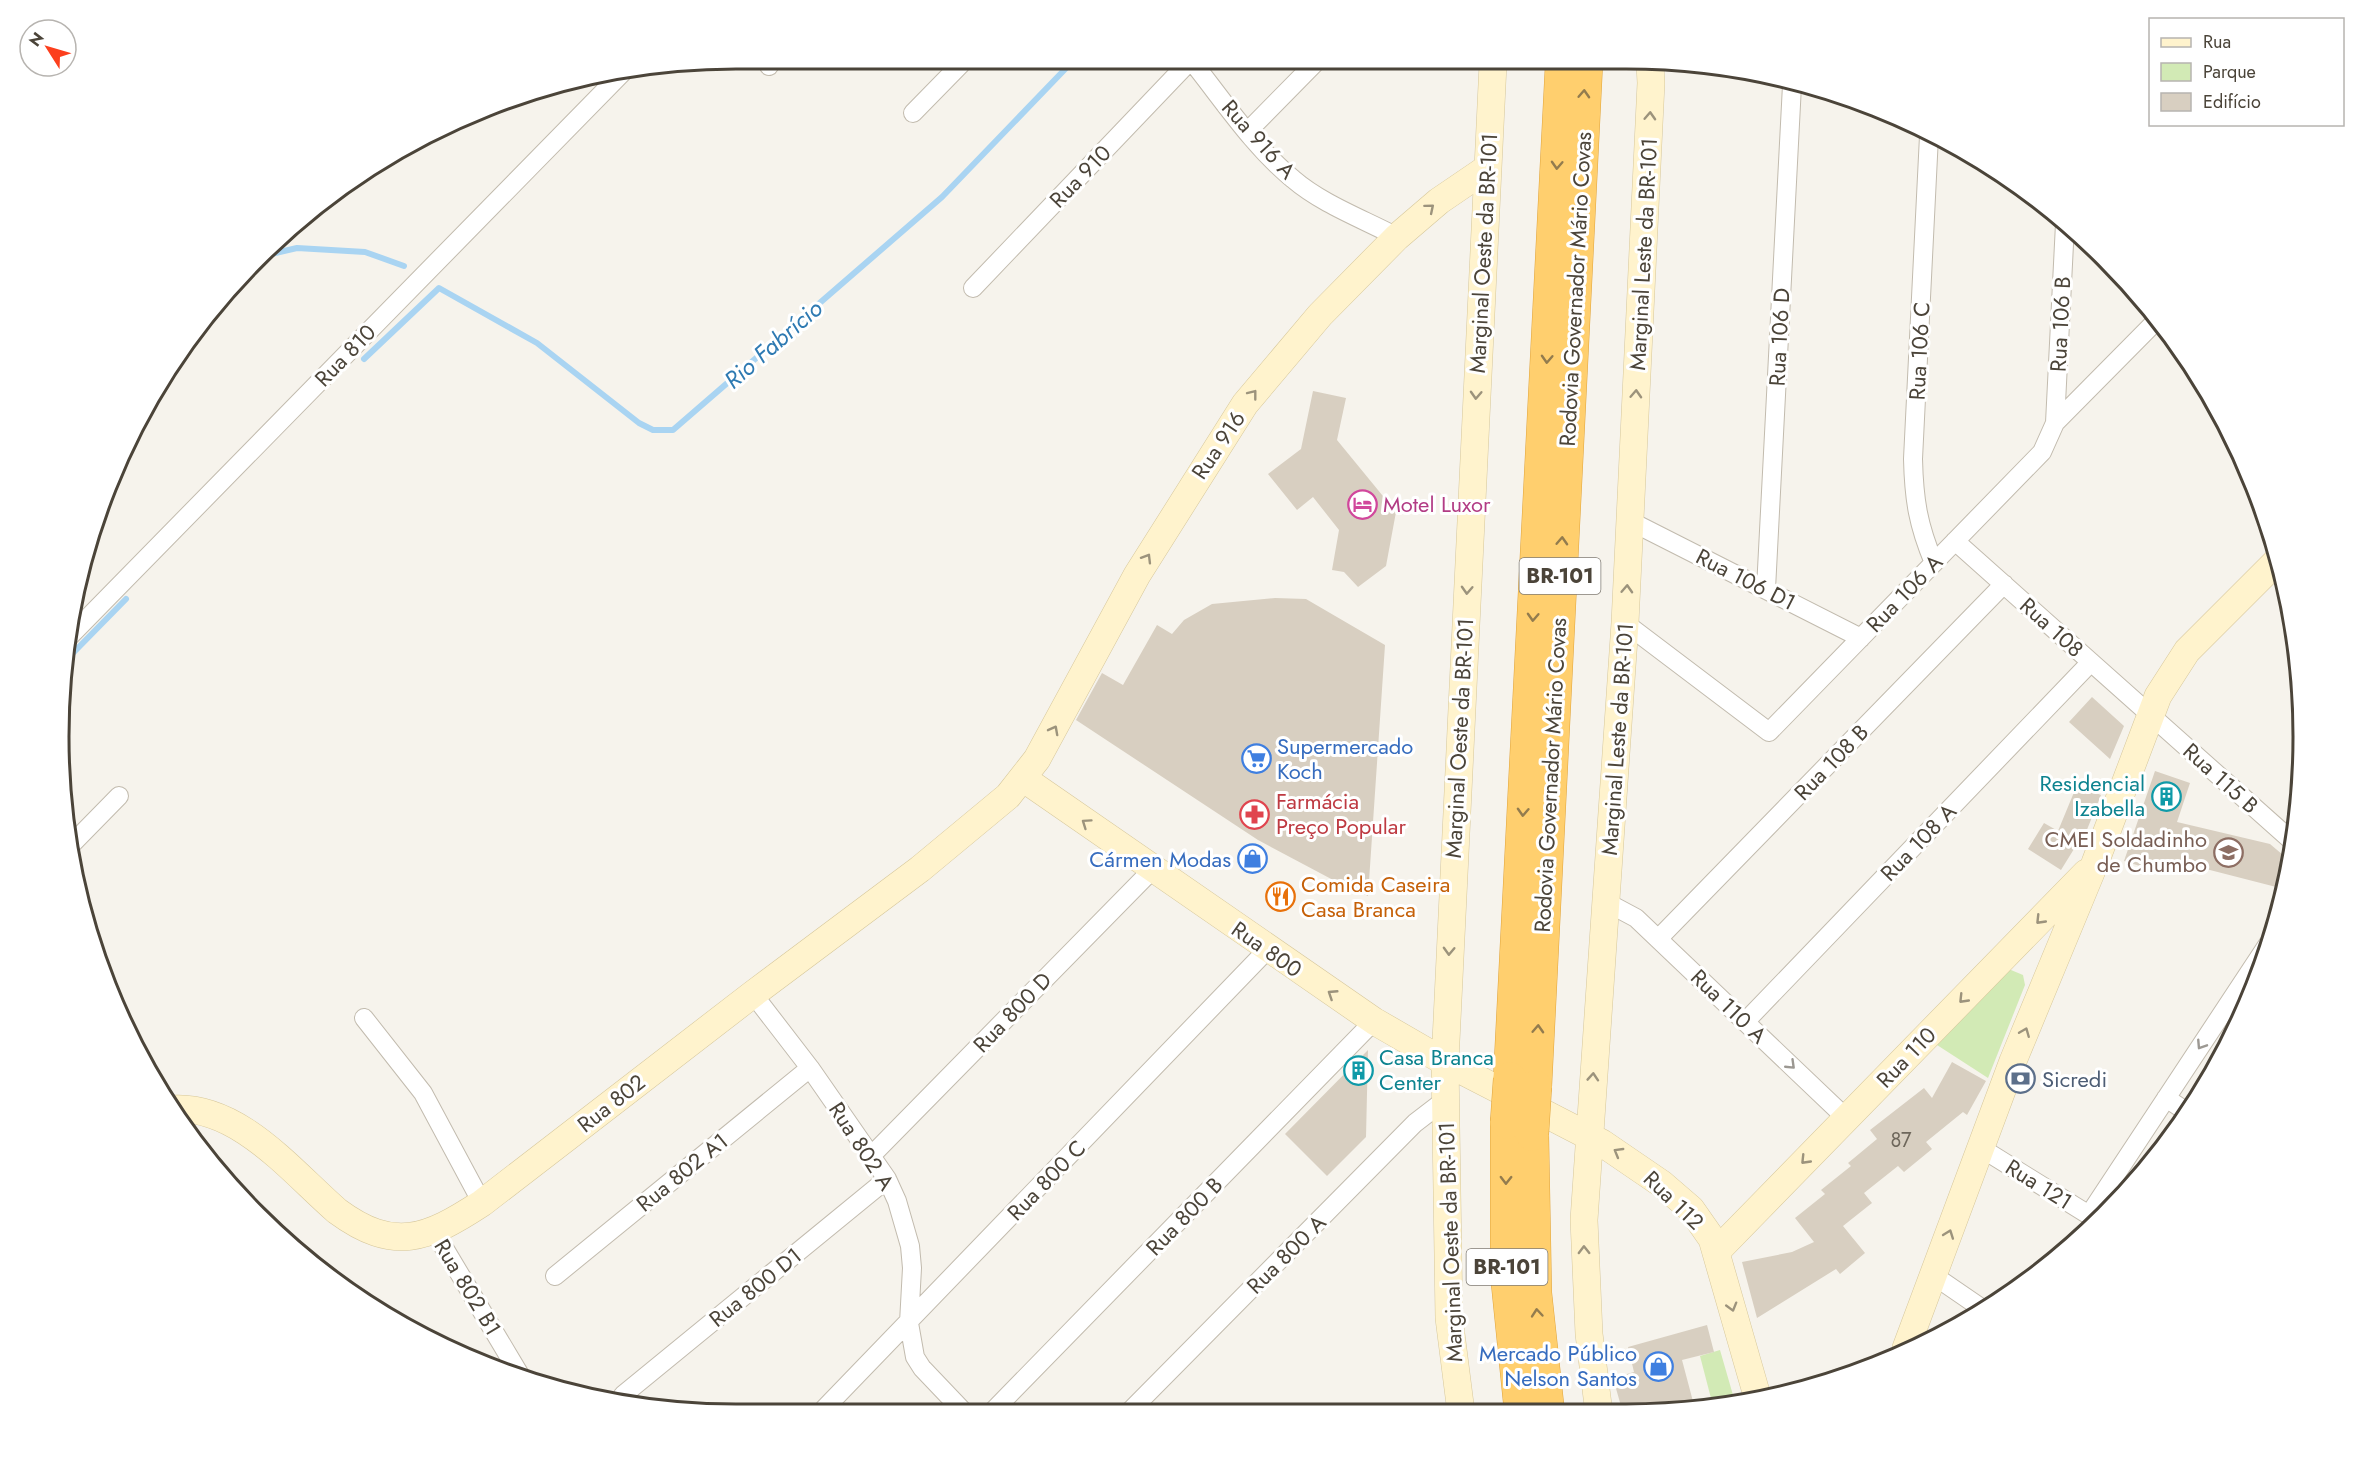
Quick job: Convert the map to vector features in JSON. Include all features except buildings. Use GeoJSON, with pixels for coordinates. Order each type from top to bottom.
{"type":"FeatureCollection","features":[{"type":"Feature","properties":{"kind":"highway","name":"Rodovia Governador Mário Covas"},"geometry":{"type":"LineString","coordinates":[[1520,1404],[1507,1274],[1562,69]]}},
{"type":"Feature","properties":{"kind":"highway","name":"Rodovia Governador Mário Covas"},"geometry":{"type":"LineString","coordinates":[[1547,1404],[1516,1101],[1586,69]]}},
{"type":"Feature","properties":{"kind":"main road","name":"Marginal Oeste da BR-101"},"geometry":{"type":"LineString","coordinates":[[1460,1404],[1449,1318],[1445,1100],[1446,1019],[1493,69]]}},
{"type":"Feature","properties":{"kind":"main road","name":"Marginal Leste da BR-101"},"geometry":{"type":"LineString","coordinates":[[1598,1404],[1589,1334],[1584,1265],[1584,1220],[1625,623],[1652,70]]}},
{"type":"Feature","properties":{"kind":"main road","name":"Rua 916"},"geometry":{"type":"LineString","coordinates":[[1024,779],[1052,734],[1137,574],[1231,424],[1274,368],[1314,322],[1397,237],[1439,201],[1486,169]]}},
{"type":"Feature","properties":{"kind":"main road"},"geometry":{"type":"LineString","coordinates":[[1909,1340],[1981,1148],[2095,863],[2149,714],[2166,680],[2187,651],[2271,567]]}},
{"type":"Feature","properties":{"kind":"main road","name":"Rua 800"},"geometry":{"type":"LineString","coordinates":[[1024,779],[1268,950],[1374,1021],[1516,1101]]}},
{"type":"Feature","properties":{"kind":"main road","name":"Rua 802"},"geometry":{"type":"LineString","coordinates":[[182,1109],[193,1109],[228,1119],[246,1130],[337,1211],[369,1231],[387,1237],[406,1239],[434,1231],[482,1203],[937,855],[1008,796],[1024,779]]}},
{"type":"Feature","properties":{"kind":"main road","name":"Rua 110"},"geometry":{"type":"LineString","coordinates":[[1717,1251],[2095,863]]}},
{"type":"Feature","properties":{"kind":"main road"},"geometry":{"type":"LineString","coordinates":[[2004,957],[2018,955],[2031,958],[2042,969],[2046,982]]}},
{"type":"Feature","properties":{"kind":"main road"},"geometry":{"type":"LineString","coordinates":[[1400,1035],[1424,1030],[1446,1019],[1472,1065],[1516,1101]]}},
{"type":"Feature","properties":{"kind":"main road"},"geometry":{"type":"LineString","coordinates":[[1445,1100],[1472,1087],[1516,1101]]}},
{"type":"Feature","properties":{"kind":"main road","name":"Rua 112"},"geometry":{"type":"LineString","coordinates":[[1516,1101],[1589,1135],[1628,1158],[1677,1196],[1706,1228],[1717,1251],[1756,1391]]}},
{"type":"Feature","properties":{"kind":"street"},"geometry":{"type":"LineString","coordinates":[[913,113],[956,69]]}},
{"type":"Feature","properties":{"kind":"street","name":"Rua 910"},"geometry":{"type":"LineString","coordinates":[[973,288],[1182,69]]}},
{"type":"Feature","properties":{"kind":"street","name":"Rua 916 A"},"geometry":{"type":"LineString","coordinates":[[1198,69],[1248,131],[1294,180],[1327,201],[1397,237]]}},
{"type":"Feature","properties":{"kind":"street"},"geometry":{"type":"LineString","coordinates":[[1248,131],[1309,69]]}},
{"type":"Feature","properties":{"kind":"street","name":"Rua 810"},"geometry":{"type":"LineString","coordinates":[[79,627],[615,81]]}},
{"type":"Feature","properties":{"kind":"street","name":"Rua 106 D"},"geometry":{"type":"LineString","coordinates":[[1766,590],[1792,91]]}},
{"type":"Feature","properties":{"kind":"street","name":"Rua 106 C"},"geometry":{"type":"LineString","coordinates":[[1929,142],[1913,459],[1914,502],[1920,531],[1934,563]]}},
{"type":"Feature","properties":{"kind":"street","name":"Rua 106 B"},"geometry":{"type":"LineString","coordinates":[[2055,423],[2065,234]]}},
{"type":"Feature","properties":{"kind":"street","name":"Rua 106 A"},"geometry":{"type":"LineString","coordinates":[[1625,623],[1769,732],[2042,452],[2055,423],[2151,326]]}},
{"type":"Feature","properties":{"kind":"street","name":"Rua 106 D1"},"geometry":{"type":"LineString","coordinates":[[1630,521],[1861,638]]}},
{"type":"Feature","properties":{"kind":"street","name":"Rua 108"},"geometry":{"type":"LineString","coordinates":[[1955,541],[2149,714]]}},
{"type":"Feature","properties":{"kind":"street","name":"Rua 108 B"},"geometry":{"type":"LineString","coordinates":[[1658,939],[2004,584]]}},
{"type":"Feature","properties":{"kind":"street","name":"Rua 108 A"},"geometry":{"type":"LineString","coordinates":[[1745,1022],[2091,662]]}},
{"type":"Feature","properties":{"kind":"street","name":"Rua 115 B"},"geometry":{"type":"LineString","coordinates":[[2149,714],[2285,835]]}},
{"type":"Feature","properties":{"kind":"street"},"geometry":{"type":"LineString","coordinates":[[77,838],[119,796]]}},
{"type":"Feature","properties":{"kind":"street","name":"Rua 800 D"},"geometry":{"type":"LineString","coordinates":[[872,1156],[1153,869]]}},
{"type":"Feature","properties":{"kind":"street","name":"Rua 110 A"},"geometry":{"type":"LineString","coordinates":[[1606,902],[1636,918],[1846,1118]]}},
{"type":"Feature","properties":{"kind":"street","name":"Rua 800 C"},"geometry":{"type":"LineString","coordinates":[[829,1404],[1268,950]]}},
{"type":"Feature","properties":{"kind":"street","name":"Rua 802 A"},"geometry":{"type":"LineString","coordinates":[[753,994],[810,1068],[887,1179],[897,1201],[910,1246],[912,1268],[909,1323],[915,1357],[922,1368],[956,1404]]}},
{"type":"Feature","properties":{"kind":"street"},"geometry":{"type":"LineString","coordinates":[[2103,1202],[2166,1098],[2241,994]]}},
{"type":"Feature","properties":{"kind":"street"},"geometry":{"type":"LineString","coordinates":[[364,1018],[423,1093],[482,1203]]}},
{"type":"Feature","properties":{"kind":"street","name":"Rua 800 B"},"geometry":{"type":"LineString","coordinates":[[1000,1404],[1374,1021]]}},
{"type":"Feature","properties":{"kind":"street","name":"Rua 802 A1"},"geometry":{"type":"LineString","coordinates":[[555,1276],[810,1068]]}},
{"type":"Feature","properties":{"kind":"street"},"geometry":{"type":"LineString","coordinates":[[2166,1098],[2181,1108]]}},
{"type":"Feature","properties":{"kind":"street","name":"Rua 800 A"},"geometry":{"type":"LineString","coordinates":[[1137,1404],[1415,1123],[1445,1100]]}},
{"type":"Feature","properties":{"kind":"street","name":"Rua 121"},"geometry":{"type":"LineString","coordinates":[[1981,1148],[2089,1216]]}},
{"type":"Feature","properties":{"kind":"street","name":"Rua 800 D1"},"geometry":{"type":"LineString","coordinates":[[624,1394],[887,1179]]}},
{"type":"Feature","properties":{"kind":"street","name":"Rua 802 B1"},"geometry":{"type":"LineString","coordinates":[[434,1231],[515,1366]]}},
{"type":"Feature","properties":{"kind":"street"},"geometry":{"type":"LineString","coordinates":[[1934,1275],[1976,1304]]}},
{"type":"Feature","properties":{"kind":"green space"},"geometry":{"type":"Polygon","coordinates":[[[2011,970],[2023,975],[2025,985],[1988,1078],[1937,1045],[2005,971],[2011,970]]]}},
{"type":"Feature","properties":{"kind":"green space"},"geometry":{"type":"Polygon","coordinates":[[[1720,1350],[1733,1395],[1711,1398],[1700,1356],[1720,1350]]]}},
{"type":"Feature","properties":{"kind":"waterway","name":"Rio Fabrício"},"geometry":{"type":"LineString","coordinates":[[364,359],[439,288],[537,343],[639,423],[653,430],[673,430],[942,197],[1065,69]]}},
{"type":"Feature","properties":{"kind":"waterway","name":"Rio Fabrício"},"geometry":{"type":"LineString","coordinates":[[278,252],[297,248],[365,252],[404,266]]}},
{"type":"Feature","properties":{"kind":"waterway"},"geometry":{"type":"LineString","coordinates":[[75,651],[126,599]]}},
{"type":"Feature","properties":{"kind":"place","name":"Motel Luxor"},"geometry":{"type":"Point","coordinates":[1362,504]}},
{"type":"Feature","properties":{"kind":"place","name":"Supermercado Koch"},"geometry":{"type":"Point","coordinates":[1256,759]}},
{"type":"Feature","properties":{"kind":"place","name":"Residencial Izabella"},"geometry":{"type":"Point","coordinates":[2166,796]}},
{"type":"Feature","properties":{"kind":"place","name":"Farmácia Preço Popular"},"geometry":{"type":"Point","coordinates":[1255,814]}},
{"type":"Feature","properties":{"kind":"place","name":"CMEI Soldadinho de Chumbo"},"geometry":{"type":"Point","coordinates":[2228,852]}},
{"type":"Feature","properties":{"kind":"place","name":"Cármen Modas"},"geometry":{"type":"Point","coordinates":[1252,859]}},
{"type":"Feature","properties":{"kind":"place","name":"Comida Caseira Casa Branca"},"geometry":{"type":"Point","coordinates":[1280,897]}},
{"type":"Feature","properties":{"kind":"place","name":"Casa Branca Center"},"geometry":{"type":"Point","coordinates":[1358,1070]}},
{"type":"Feature","properties":{"kind":"place","name":"Sicredi"},"geometry":{"type":"Point","coordinates":[2021,1079]}},
{"type":"Feature","properties":{"kind":"place","name":"Mercado Público Nelson Santos"},"geometry":{"type":"Point","coordinates":[1658,1366]}}]}
